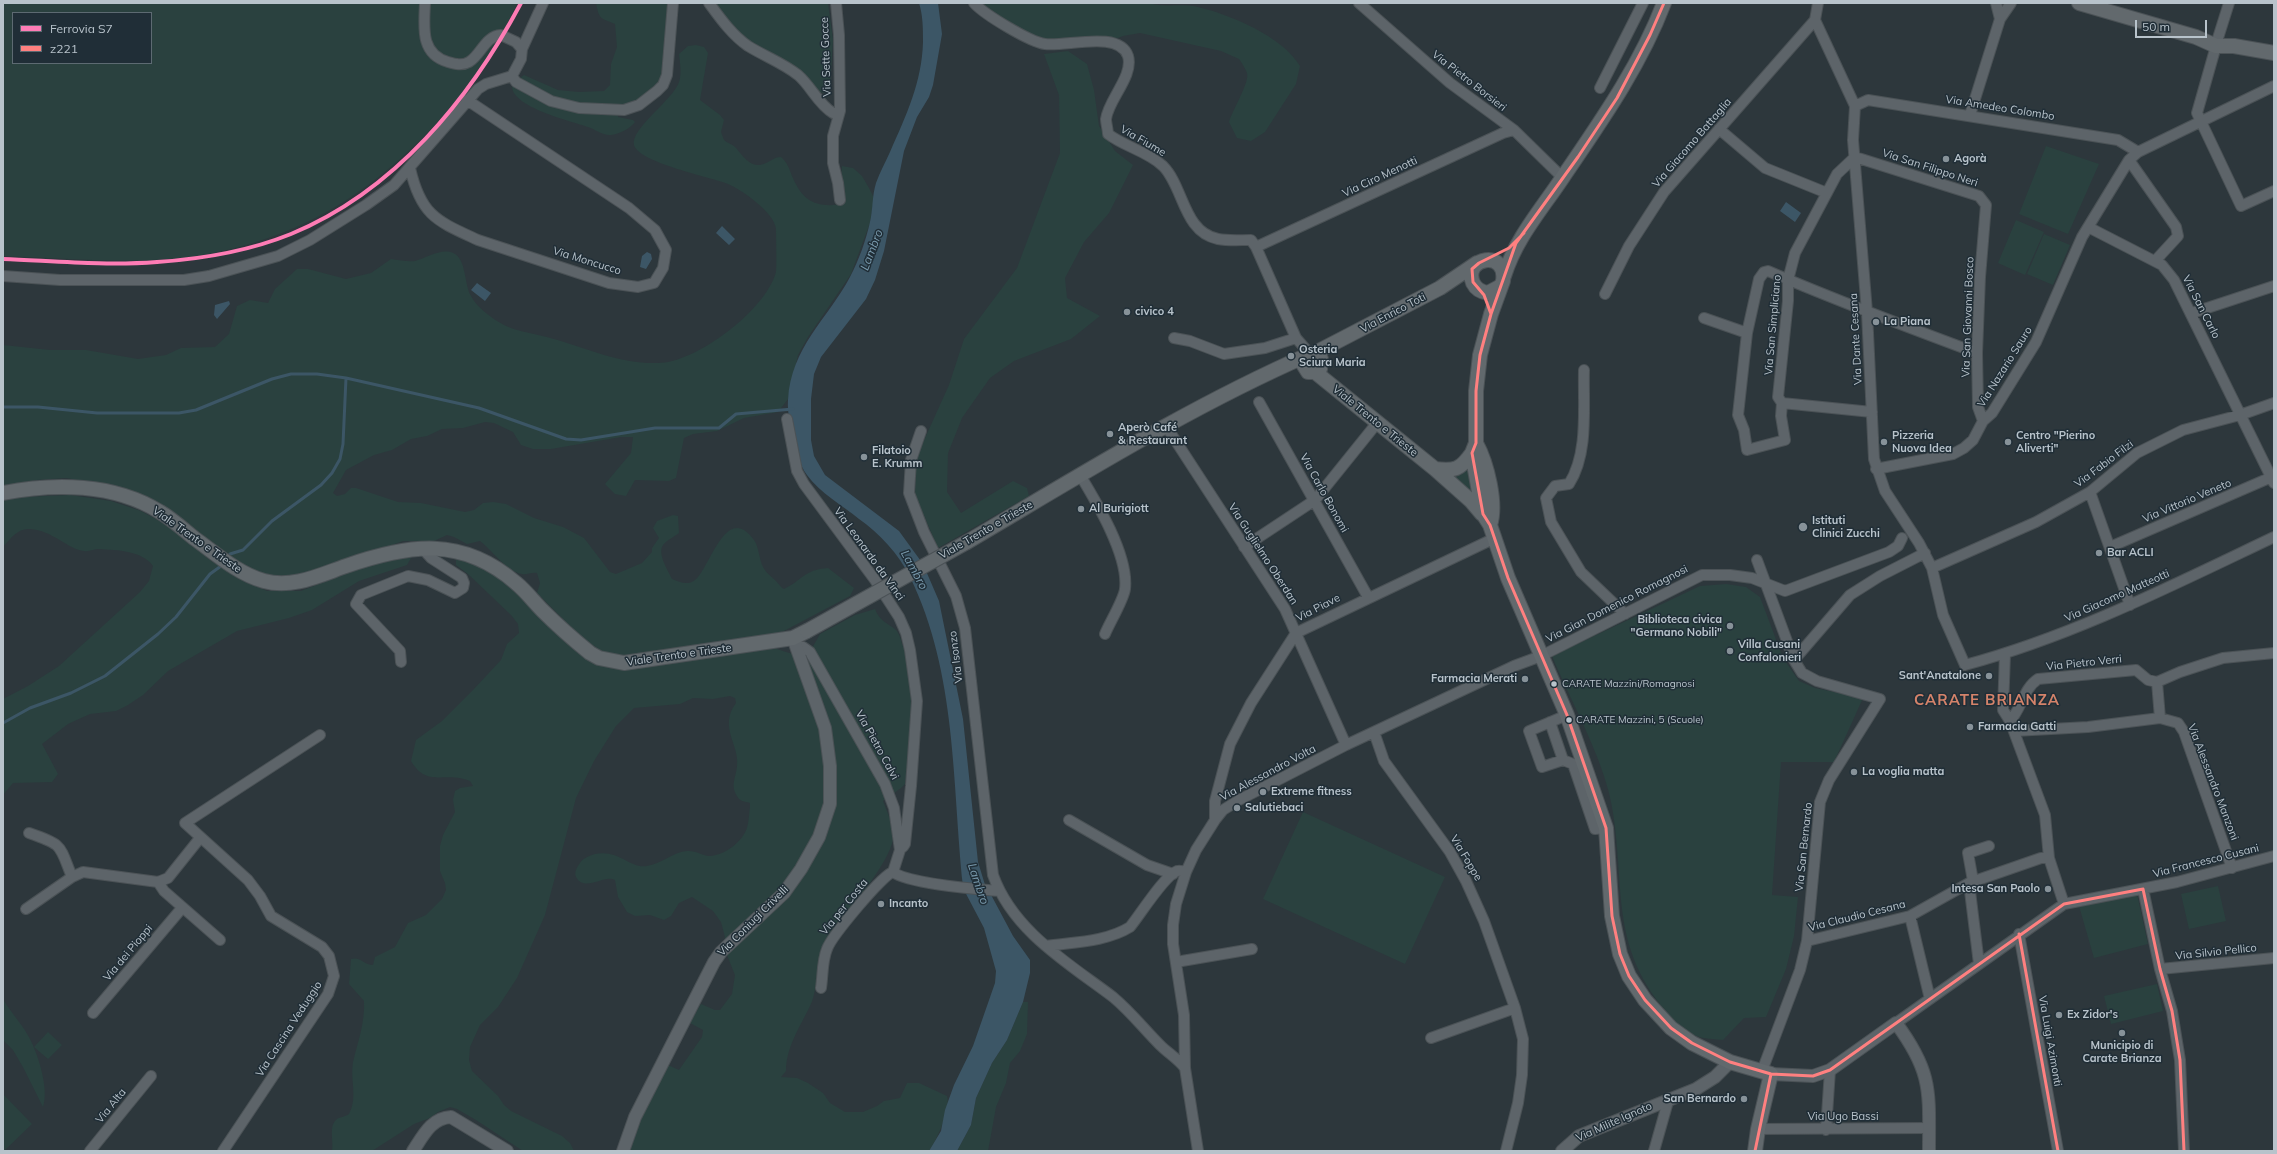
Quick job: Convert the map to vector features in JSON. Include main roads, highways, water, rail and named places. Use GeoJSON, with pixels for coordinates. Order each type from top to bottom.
{"type":"FeatureCollection","features":[{"type":"Feature","properties":{"kind":"main road"},"geometry":{"type":"LineString","coordinates":[[1516,243],[1563,178],[1630,75],[1646,46],[1664,3]]}},
{"type":"Feature","properties":{"kind":"main road"},"geometry":{"type":"LineString","coordinates":[[2079,3],[2196,37],[2274,53]]}},
{"type":"Feature","properties":{"kind":"main road","name":"Via Enrico Toti"},"geometry":{"type":"LineString","coordinates":[[1274,370],[1314,362],[1346,338],[1440,288],[1483,261],[1516,243]]}},
{"type":"Feature","properties":{"kind":"main road","name":"Viale Trento e Trieste"},"geometry":{"type":"LineString","coordinates":[[1516,243],[1491,314],[1480,355],[1476,392],[1474,448],[1489,526],[1508,578],[1567,715],[1606,828],[1612,916],[1620,954],[1629,976],[1645,1000],[1671,1028],[1692,1043],[1730,1062],[1767,1073],[1755,1151]]}},
{"type":"Feature","properties":{"kind":"main road"},"geometry":{"type":"LineString","coordinates":[[1480,291],[1493,292],[1503,281],[1501,266],[1492,260],[1483,261],[1471,276],[1491,314]]}},
{"type":"Feature","properties":{"kind":"main road","name":"Via Enrico Toti"},"geometry":{"type":"LineString","coordinates":[[1440,288],[1466,286],[1480,291]]}},
{"type":"Feature","properties":{"kind":"main road","name":"Viale Trento e Trieste"},"geometry":{"type":"LineString","coordinates":[[1314,362],[1332,386],[1471,501],[1489,526]]}},
{"type":"Feature","properties":{"kind":"main road","name":"Viale Trento e Trieste"},"geometry":{"type":"LineString","coordinates":[[3,493],[32,487],[60,486],[109,492],[132,499],[160,512],[216,554],[250,576],[273,584],[304,581],[379,554],[421,547],[442,548],[468,553],[496,566],[517,583],[574,640],[590,653],[608,660],[624,662],[653,660],[795,642],[807,631],[967,542],[1166,426],[1247,381],[1274,370]]}},
{"type":"Feature","properties":{"kind":"main road"},"geometry":{"type":"LineString","coordinates":[[1434,469],[1455,470],[1461,467],[1474,448]]}},
{"type":"Feature","properties":{"kind":"water","name":"Lambro"},"geometry":{"type":"Polygon","coordinates":[[[919,3],[938,3],[942,34],[933,85],[929,97],[917,117],[904,151],[884,251],[875,280],[866,299],[821,357],[814,374],[811,399],[811,440],[814,456],[825,475],[899,531],[923,564],[939,601],[963,719],[978,862],[986,888],[963,886],[954,768],[945,690],[937,651],[925,614],[910,577],[900,560],[881,537],[818,488],[804,471],[797,453],[788,410],[791,381],[796,364],[803,349],[850,277],[862,250],[871,217],[876,183],[902,125],[912,98],[920,71],[922,57],[923,27],[919,3]]]}},
{"type":"Feature","properties":{"kind":"water"},"geometry":{"type":"Polygon","coordinates":[[[1786,202],[1801,213],[1795,222],[1780,211],[1786,202]]]}},
{"type":"Feature","properties":{"kind":"water"},"geometry":{"type":"Polygon","coordinates":[[[722,226],[735,239],[729,245],[716,233],[722,226]]]}},
{"type":"Feature","properties":{"kind":"water"},"geometry":{"type":"Polygon","coordinates":[[[647,252],[651,254],[652,259],[646,269],[640,267],[642,256],[647,252]]]}},
{"type":"Feature","properties":{"kind":"water"},"geometry":{"type":"Polygon","coordinates":[[[477,283],[491,293],[485,301],[471,290],[477,283]]]}},
{"type":"Feature","properties":{"kind":"water"},"geometry":{"type":"Polygon","coordinates":[[[229,301],[230,304],[217,319],[214,315],[215,305],[229,301]]]}},
{"type":"Feature","properties":{"kind":"water"},"geometry":{"type":"Polygon","coordinates":[[[964,890],[989,891],[1013,936],[1030,960],[1030,973],[1023,1002],[1007,1040],[992,1063],[976,1098],[971,1125],[957,1151],[929,1151],[941,1131],[945,1110],[954,1085],[973,1046],[995,983],[996,971],[984,928],[964,890]]]}},
{"type":"Feature","properties":{"kind":"waterway"},"geometry":{"type":"LineString","coordinates":[[3,407],[38,407],[97,413],[179,413],[196,410],[272,379],[291,374],[317,374],[346,378],[479,408],[566,439],[581,440],[655,428],[719,428],[736,414],[793,409]]}},
{"type":"Feature","properties":{"kind":"waterway"},"geometry":{"type":"LineString","coordinates":[[230,554],[243,550],[272,521],[321,485],[332,473],[340,459],[343,444],[346,378]]}},
{"type":"Feature","properties":{"kind":"waterway"},"geometry":{"type":"LineString","coordinates":[[3,723],[30,708],[71,693],[105,676],[158,634],[176,617],[210,574],[221,566]]}},
{"type":"Feature","properties":{"kind":"rail line","name":"S7"},"geometry":{"type":"LineString","coordinates":[[3,259],[118,264],[191,259],[242,250],[259,245],[291,234],[329,216],[364,193],[396,167],[426,138],[453,107],[478,74],[501,39],[521,3]]}},
{"type":"Feature","properties":{"kind":"place","name":"Agorà"},"geometry":{"type":"Point","coordinates":[1946,159]}},
{"type":"Feature","properties":{"kind":"place","name":"civico 4"},"geometry":{"type":"Point","coordinates":[1127,312]}},
{"type":"Feature","properties":{"kind":"place","name":"La Piana"},"geometry":{"type":"Point","coordinates":[1876,322]}},
{"type":"Feature","properties":{"kind":"place","name":"Osteria Sciura Maria"},"geometry":{"type":"Point","coordinates":[1291,356]}},
{"type":"Feature","properties":{"kind":"place","name":"Aperò Café & Restaurant"},"geometry":{"type":"Point","coordinates":[1110,434]}},
{"type":"Feature","properties":{"kind":"place","name":"Pizzeria Nuova Idea"},"geometry":{"type":"Point","coordinates":[1884,442]}},
{"type":"Feature","properties":{"kind":"place","name":"Centro \"Pierino Aliverti\""},"geometry":{"type":"Point","coordinates":[2008,442]}},
{"type":"Feature","properties":{"kind":"place","name":"Filatoio E. Krumm"},"geometry":{"type":"Point","coordinates":[864,457]}},
{"type":"Feature","properties":{"kind":"place","name":"Al Burigiott"},"geometry":{"type":"Point","coordinates":[1081,509]}},
{"type":"Feature","properties":{"kind":"place","name":"Istituti Clinici Zucchi"},"geometry":{"type":"Point","coordinates":[1803,527]}},
{"type":"Feature","properties":{"kind":"place","name":"Bar ACLI"},"geometry":{"type":"Point","coordinates":[2099,553]}},
{"type":"Feature","properties":{"kind":"place","name":"Biblioteca civica \"Germano Nobili\""},"geometry":{"type":"Point","coordinates":[1730,626]}},
{"type":"Feature","properties":{"kind":"place","name":"Villa Cusani Confalonieri"},"geometry":{"type":"Point","coordinates":[1730,651]}},
{"type":"Feature","properties":{"kind":"place","name":"Sant'Anatalone"},"geometry":{"type":"Point","coordinates":[1989,676]}},
{"type":"Feature","properties":{"kind":"place","name":"Farmacia Merati"},"geometry":{"type":"Point","coordinates":[1525,679]}},
{"type":"Feature","properties":{"kind":"place","name":"CARATE Mazzini/Romagnosi"},"geometry":{"type":"Point","coordinates":[1554,684]}},
{"type":"Feature","properties":{"kind":"place","name":"CARATE Mazzini, 5 (Scuole)"},"geometry":{"type":"Point","coordinates":[1569,720]}},
{"type":"Feature","properties":{"kind":"place","name":"Farmacia Gatti"},"geometry":{"type":"Point","coordinates":[1970,727]}},
{"type":"Feature","properties":{"kind":"place","name":"La voglia matta"},"geometry":{"type":"Point","coordinates":[1854,772]}},
{"type":"Feature","properties":{"kind":"place","name":"Extreme fitness"},"geometry":{"type":"Point","coordinates":[1263,792]}},
{"type":"Feature","properties":{"kind":"place","name":"Salutiebaci"},"geometry":{"type":"Point","coordinates":[1237,808]}},
{"type":"Feature","properties":{"kind":"place","name":"Intesa San Paolo"},"geometry":{"type":"Point","coordinates":[2048,889]}},
{"type":"Feature","properties":{"kind":"place","name":"Incanto"},"geometry":{"type":"Point","coordinates":[881,904]}},
{"type":"Feature","properties":{"kind":"place","name":"Ex Zidor's"},"geometry":{"type":"Point","coordinates":[2059,1015]}},
{"type":"Feature","properties":{"kind":"place","name":"Municipio di Carate Brianza"},"geometry":{"type":"Point","coordinates":[2122,1033]}},
{"type":"Feature","properties":{"kind":"place","name":"San Bernardo"},"geometry":{"type":"Point","coordinates":[1744,1099]}},
{"type":"Feature","properties":{"kind":"district","name":"CARATE BRIANZA"},"geometry":{"type":"Point","coordinates":[1987,700]}}]}
